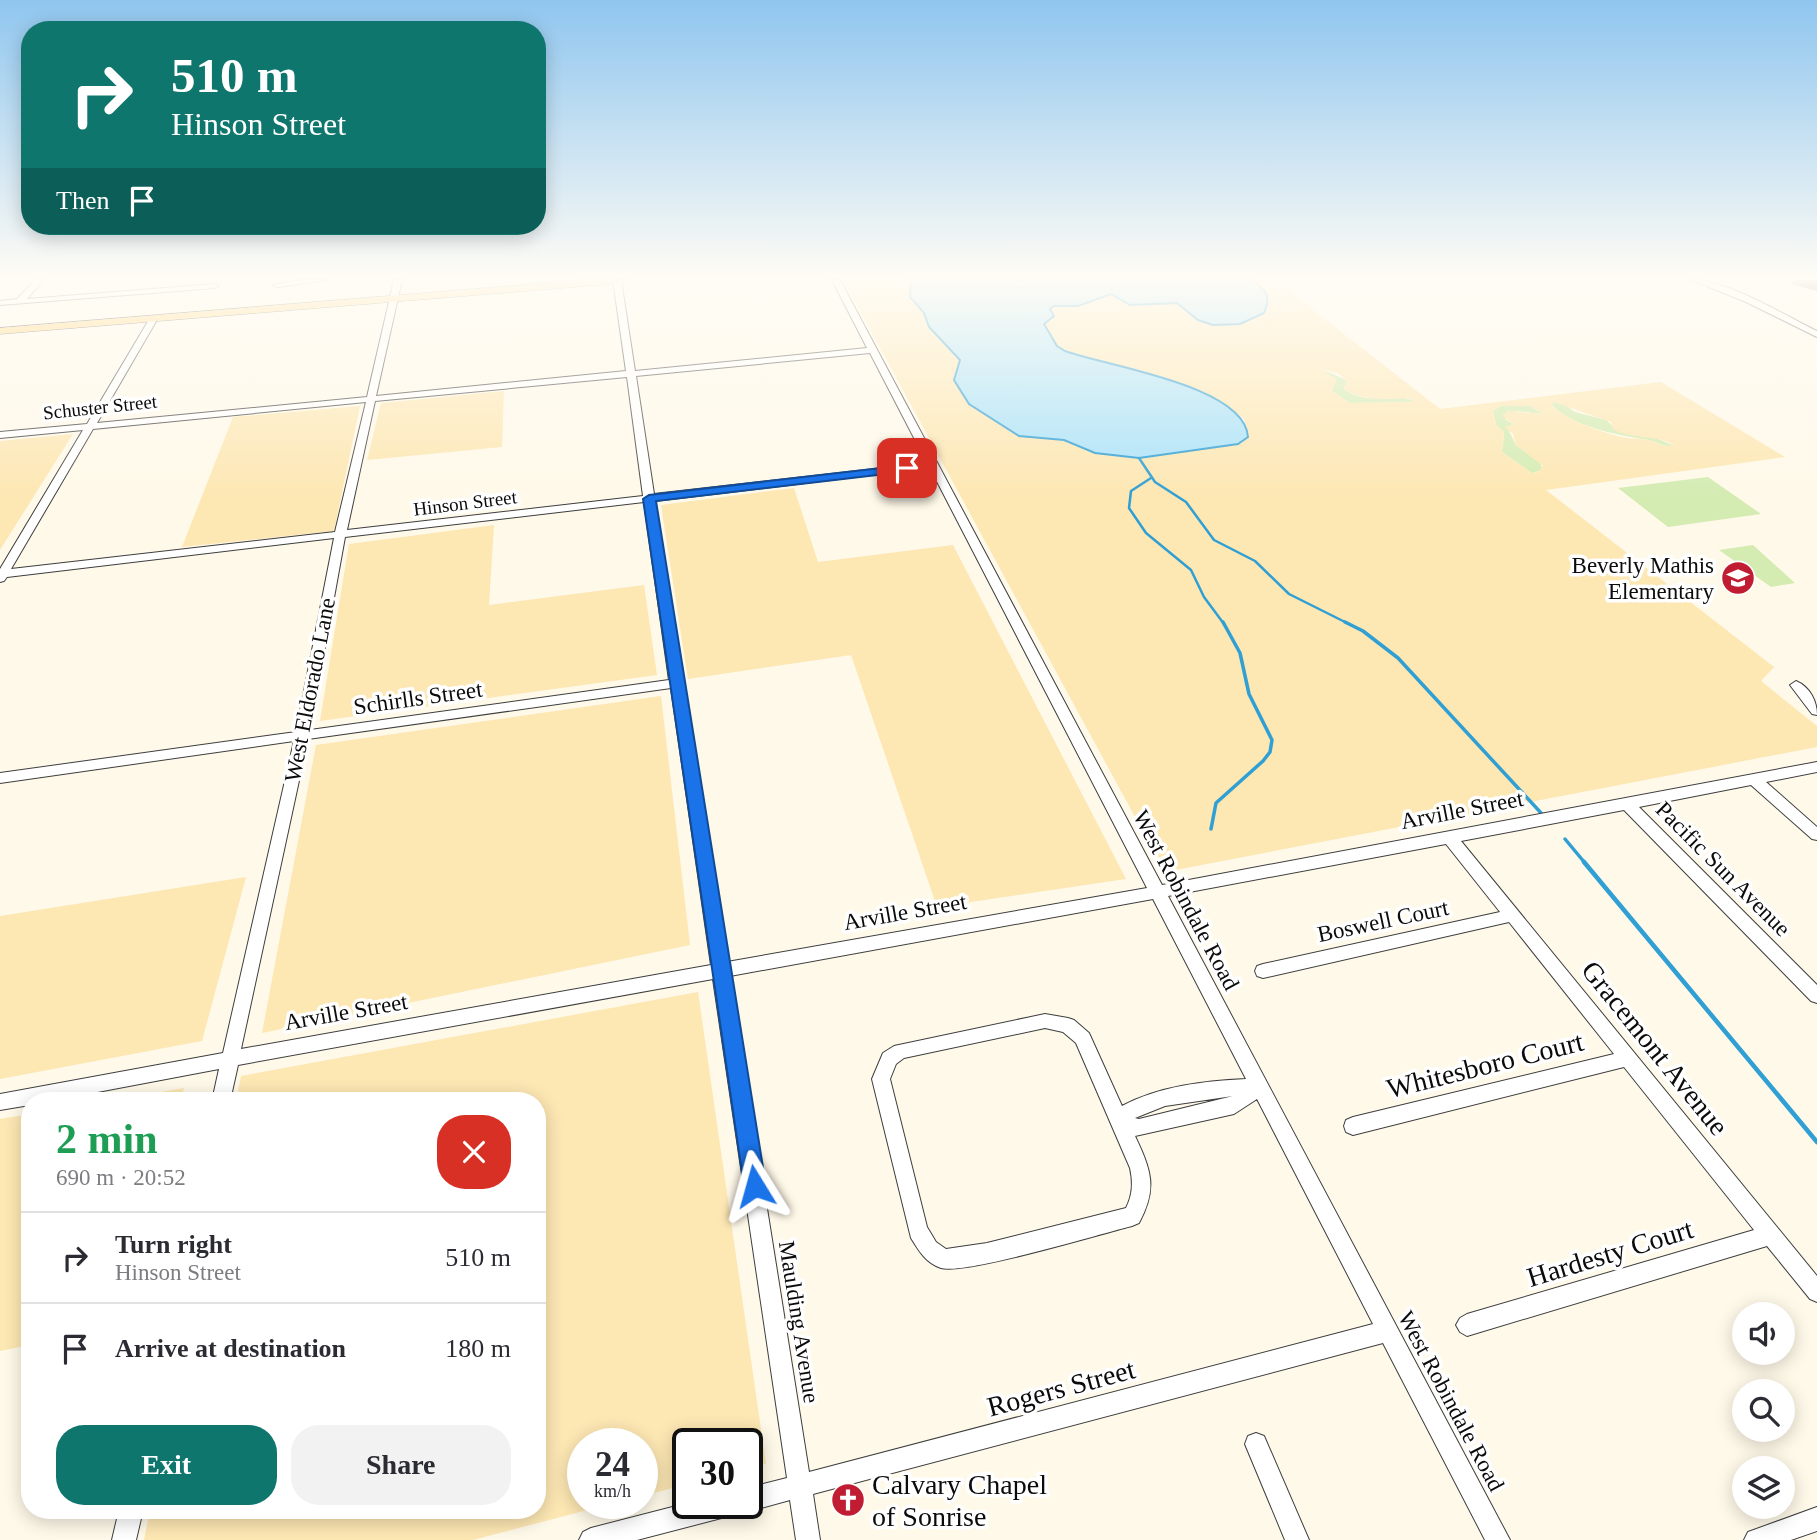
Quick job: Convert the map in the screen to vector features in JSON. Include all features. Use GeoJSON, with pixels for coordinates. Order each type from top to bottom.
{"type":"FeatureCollection","features":[{"type":"Feature","properties":{"kind":"street"},"geometry":{"type":"LineString","coordinates":[[1,576],[134,352]]}},
{"type":"Feature","properties":{"kind":"street","name":"West Eldorado Lane"},"geometry":{"type":"LineString","coordinates":[[223,1092],[302,736],[340,535],[380,352]]}},
{"type":"Feature","properties":{"kind":"street","name":"Maulding Avenue"},"geometry":{"type":"LineString","coordinates":[[628,352],[808,1540]]}},
{"type":"Feature","properties":{"kind":"street","name":"Schuster Street"},"geometry":{"type":"LineString","coordinates":[[0,435],[854,352]]}},
{"type":"Feature","properties":{"kind":"street","name":"West Robindale Road"},"geometry":{"type":"LineString","coordinates":[[874,352],[1498,1540]]}},
{"type":"Feature","properties":{"kind":"street","name":"Hinson Street"},"geometry":{"type":"LineString","coordinates":[[1,576],[933,466]]}},
{"type":"Feature","properties":{"kind":"street","name":"Schirlls Street"},"geometry":{"type":"LineString","coordinates":[[0,778],[676,683]]}},
{"type":"Feature","properties":{"kind":"street"},"geometry":{"type":"LineString","coordinates":[[1796,685],[1817,711]]}},
{"type":"Feature","properties":{"kind":"street","name":"Arville Street"},"geometry":{"type":"LineString","coordinates":[[52,1092],[722,968],[1156,893],[1817,767]]}},
{"type":"Feature","properties":{"kind":"street"},"geometry":{"type":"LineString","coordinates":[[1755,780],[1817,835]]}},
{"type":"Feature","properties":{"kind":"street","name":"Pacific Sun Avenue"},"geometry":{"type":"LineString","coordinates":[[1627,804],[1817,996]]}},
{"type":"Feature","properties":{"kind":"street","name":"Gracemont Avenue"},"geometry":{"type":"LineString","coordinates":[[1449,837],[1817,1292]]}},
{"type":"Feature","properties":{"kind":"street","name":"Boswell Court"},"geometry":{"type":"LineString","coordinates":[[1262,971],[1514,915]]}},
{"type":"Feature","properties":{"kind":"street"},"geometry":{"type":"LineString","coordinates":[[1118,1119],[1144,1180],[1143,1201],[1132,1216],[987,1253],[944,1259],[929,1249],[918,1231],[881,1079],[889,1059],[900,1051],[1045,1021],[1068,1025],[1083,1038],[1118,1119],[1138,1128],[1234,1106],[1259,1087]]}},
{"type":"Feature","properties":{"kind":"street","name":"Whitesboro Court"},"geometry":{"type":"LineString","coordinates":[[1353,1126],[1630,1058]]}},
{"type":"Feature","properties":{"kind":"street","name":"Arville Street"},"geometry":{"type":"LineString","coordinates":[[0,1102],[21,1098]]}},
{"type":"Feature","properties":{"kind":"street","name":"Hardesty Court"},"geometry":{"type":"LineString","coordinates":[[1466,1325],[1770,1235]]}},
{"type":"Feature","properties":{"kind":"street","name":"Rogers Street"},"geometry":{"type":"LineString","coordinates":[[763,1496],[1388,1331]]}},
{"type":"Feature","properties":{"kind":"street"},"geometry":{"type":"LineString","coordinates":[[1256,1444],[1297,1540]]}},
{"type":"Feature","properties":{"kind":"street"},"geometry":{"type":"LineString","coordinates":[[124,1540],[129,1519]]}},
{"type":"Feature","properties":{"kind":"street"},"geometry":{"type":"LineString","coordinates":[[591,1540],[672,1519]]}},
{"type":"Feature","properties":{"kind":"street"},"geometry":{"type":"LineString","coordinates":[[1756,1540],[1817,1519]]}},
{"type":"Feature","properties":{"kind":"green space"},"geometry":{"type":"Polygon","coordinates":[[[1321,369],[1347,380],[1344,389],[1354,395],[1400,398],[1415,402],[1350,403],[1331,391],[1333,388],[1321,369]]]}},
{"type":"Feature","properties":{"kind":"green space"},"geometry":{"type":"Polygon","coordinates":[[[1561,402],[1575,412],[1606,420],[1620,432],[1658,439],[1675,446],[1582,424],[1560,412],[1551,404],[1561,402]]]}},
{"type":"Feature","properties":{"kind":"green space"},"geometry":{"type":"Polygon","coordinates":[[[1501,406],[1530,406],[1544,414],[1516,411],[1505,419],[1515,425],[1509,431],[1516,445],[1540,463],[1543,470],[1532,473],[1502,452],[1504,435],[1496,425],[1493,410],[1501,406]]]}},
{"type":"Feature","properties":{"kind":"green space"},"geometry":{"type":"Polygon","coordinates":[[[1708,477],[1761,514],[1668,527],[1618,488],[1708,477]]]}},
{"type":"Feature","properties":{"kind":"green space"},"geometry":{"type":"Polygon","coordinates":[[[1753,545],[1795,583],[1771,587],[1719,550],[1753,545]]]}},
{"type":"Feature","properties":{"kind":"sand"},"geometry":{"type":"Polygon","coordinates":[[[882,352],[952,352],[960,361],[955,372],[957,385],[966,400],[1019,436],[1064,440],[1095,453],[1139,458],[1238,444],[1247,428],[1243,418],[1183,384],[1068,352],[1367,352],[1440,409],[1661,382],[1785,457],[1546,490],[1774,667],[1761,681],[1817,726],[1817,747],[1165,872],[882,352]],[[1322,369],[1337,380],[1332,391],[1350,403],[1414,402],[1409,398],[1375,399],[1360,396],[1344,389],[1347,380],[1339,374],[1322,369]],[[1554,402],[1551,404],[1566,416],[1597,430],[1627,438],[1674,445],[1659,439],[1628,435],[1613,429],[1611,422],[1554,402]],[[1501,406],[1493,410],[1496,425],[1504,432],[1502,452],[1532,473],[1538,472],[1543,466],[1516,445],[1513,434],[1505,427],[1514,424],[1502,416],[1508,411],[1544,414],[1530,406],[1501,406]]]}},
{"type":"Feature","properties":{"kind":"sand"},"geometry":{"type":"Polygon","coordinates":[[[504,391],[502,447],[367,460],[381,403],[504,391]]]}},
{"type":"Feature","properties":{"kind":"sand"},"geometry":{"type":"Polygon","coordinates":[[[360,406],[334,531],[182,547],[233,417],[360,406]]]}},
{"type":"Feature","properties":{"kind":"sand"},"geometry":{"type":"Polygon","coordinates":[[[73,434],[0,550],[0,441],[73,434]]]}},
{"type":"Feature","properties":{"kind":"sand"},"geometry":{"type":"Polygon","coordinates":[[[794,488],[818,562],[953,545],[1126,879],[937,907],[851,655],[688,679],[661,505],[794,488]]]}},
{"type":"Feature","properties":{"kind":"sand"},"geometry":{"type":"Polygon","coordinates":[[[494,525],[489,605],[644,585],[657,675],[320,721],[349,544],[494,525]]]}},
{"type":"Feature","properties":{"kind":"sand"},"geometry":{"type":"Polygon","coordinates":[[[661,696],[690,945],[262,1033],[316,745],[661,696]]]}},
{"type":"Feature","properties":{"kind":"sand"},"geometry":{"type":"Polygon","coordinates":[[[246,877],[202,1041],[0,1079],[0,916],[246,877]]]}},
{"type":"Feature","properties":{"kind":"sand"},"geometry":{"type":"Polygon","coordinates":[[[698,992],[761,1428],[672,1428],[672,1488],[658,1492],[658,1428],[567,1428],[567,1515],[473,1540],[144,1540],[148,1519],[546,1519],[546,1092],[238,1092],[241,1076],[698,992]]]}},
{"type":"Feature","properties":{"kind":"sand"},"geometry":{"type":"Polygon","coordinates":[[[184,1088],[183,1092],[160,1092],[184,1088]]]}},
{"type":"Feature","properties":{"kind":"sand"},"geometry":{"type":"Polygon","coordinates":[[[21,1116],[21,1347],[0,1351],[0,1119],[21,1116]]]}},
{"type":"Feature","properties":{"kind":"sand"},"geometry":{"type":"Polygon","coordinates":[[[763,1443],[766,1464],[763,1465],[763,1443]]]}},
{"type":"Feature","properties":{"kind":"water"},"geometry":{"type":"Polygon","coordinates":[[[952,352],[1068,352],[1140,371],[1199,391],[1224,404],[1241,419],[1248,437],[1238,444],[1139,458],[1095,453],[1064,440],[1019,436],[969,404],[954,380],[960,360],[952,352]]]}},
{"type":"Feature","properties":{"kind":"waterway"},"geometry":{"type":"LineString","coordinates":[[1139,458],[1155,482],[1186,502],[1214,540],[1255,561],[1289,594],[1363,631],[1398,658],[1542,814]]}},
{"type":"Feature","properties":{"kind":"waterway"},"geometry":{"type":"LineString","coordinates":[[1151,478],[1131,491],[1129,508],[1146,533],[1191,570],[1204,597],[1224,624]]}},
{"type":"Feature","properties":{"kind":"waterway"},"geometry":{"type":"LineString","coordinates":[[1211,829],[1216,803],[1263,761],[1270,752],[1272,740],[1249,694],[1240,653],[1223,622]]}},
{"type":"Feature","properties":{"kind":"waterway"},"geometry":{"type":"LineString","coordinates":[[1565,839],[1585,863]]}},
{"type":"Feature","properties":{"kind":"waterway"},"geometry":{"type":"LineString","coordinates":[[1584,862],[1817,1142]]}},
{"type":"Feature","properties":{"kind":"place","name":"Beverly Mathis Elementary"},"geometry":{"type":"Point","coordinates":[1738,578]}},
{"type":"Feature","properties":{"kind":"place","name":"Calvary Chapel of Sonrise"},"geometry":{"type":"Point","coordinates":[848,1500]}},
{"type":"Feature","properties":{"kind":"route"},"geometry":{"type":"LineString","coordinates":[[755,1186],[684,740],[649,499],[907,468]]}}]}
